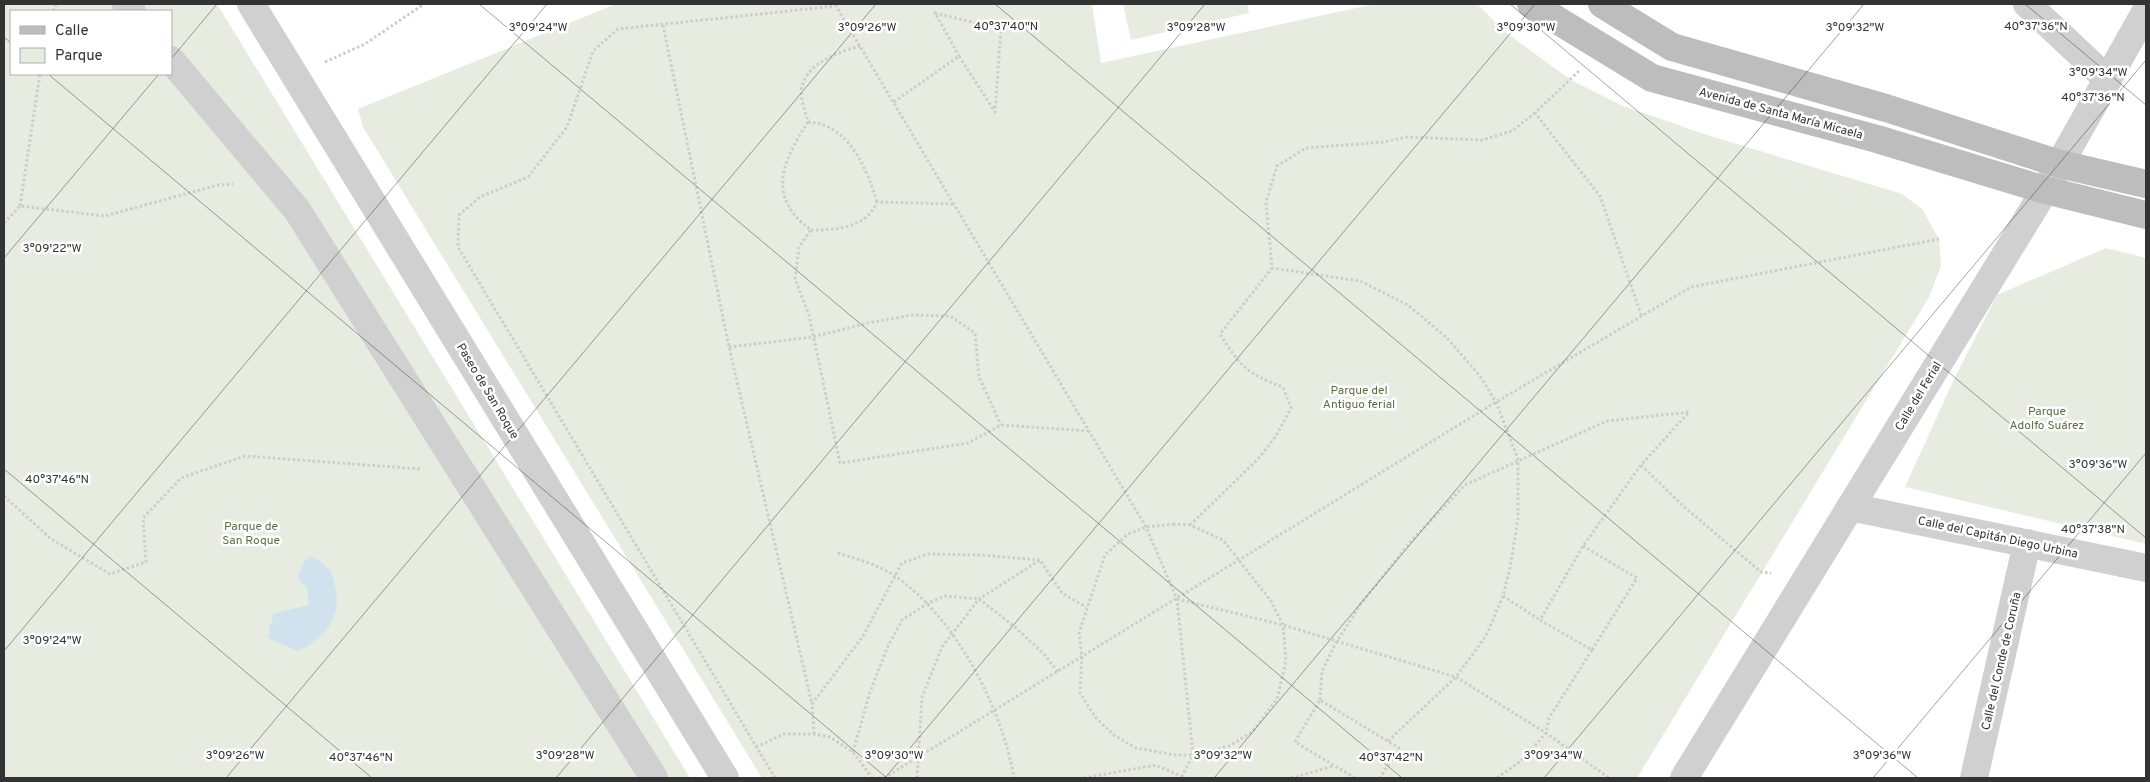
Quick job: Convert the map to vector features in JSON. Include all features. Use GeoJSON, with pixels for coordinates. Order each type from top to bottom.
{"type":"FeatureCollection","features":[{"type":"Feature","properties":{"kind":"street","name":"Paseo de San Roque"},"geometry":{"type":"LineString","coordinates":[[251,4],[725,778]]}},
{"type":"Feature","properties":{"kind":"street","name":"Avenida de Santa María Micaela"},"geometry":{"type":"LineString","coordinates":[[1532,4],[1652,78],[1877,139],[2045,190],[2146,215]]}},
{"type":"Feature","properties":{"kind":"street"},"geometry":{"type":"LineString","coordinates":[[1602,4],[1672,47],[1886,108],[2060,164],[2146,184]]}},
{"type":"Feature","properties":{"kind":"street"},"geometry":{"type":"LineString","coordinates":[[2028,4],[2108,80]]}},
{"type":"Feature","properties":{"kind":"street","name":"Calle del Ferial"},"geometry":{"type":"LineString","coordinates":[[1684,778],[2045,190],[2146,11]]}},
{"type":"Feature","properties":{"kind":"street"},"geometry":{"type":"LineString","coordinates":[[172,61],[297,210],[654,778]]}},
{"type":"Feature","properties":{"kind":"street","name":"Calle del Capitán Diego Urbina"},"geometry":{"type":"LineString","coordinates":[[1850,507],[2146,568]]}},
{"type":"Feature","properties":{"kind":"street","name":"Calle del Conde de Coruña"},"geometry":{"type":"LineString","coordinates":[[1974,778],[2027,543]]}},
{"type":"Feature","properties":{"kind":"path"},"geometry":{"type":"LineString","coordinates":[[295,76],[365,44],[424,4]]}},
{"type":"Feature","properties":{"kind":"path"},"geometry":{"type":"LineString","coordinates":[[775,778],[458,247],[459,215],[480,198],[528,177],[567,127],[593,50],[618,29],[836,6],[1146,527],[1177,599],[1193,754],[1183,777],[1156,765],[1084,778]]}},
{"type":"Feature","properties":{"kind":"path"},"geometry":{"type":"LineString","coordinates":[[935,13],[1000,29],[995,112],[990,104],[960,56],[935,13]]}},
{"type":"Feature","properties":{"kind":"path"},"geometry":{"type":"LineString","coordinates":[[663,25],[729,347],[812,704],[814,734]]}},
{"type":"Feature","properties":{"kind":"path"},"geometry":{"type":"LineString","coordinates":[[808,122],[819,123],[834,130],[850,145],[865,167],[877,202],[873,211],[858,223],[840,229],[811,230],[797,220],[781,191],[785,166],[808,122],[801,89],[810,70],[842,51],[860,46]]}},
{"type":"Feature","properties":{"kind":"path"},"geometry":{"type":"LineString","coordinates":[[894,102],[960,56]]}},
{"type":"Feature","properties":{"kind":"path"},"geometry":{"type":"LineString","coordinates":[[1190,525],[1258,459],[1276,436],[1291,408],[1283,387],[1256,378],[1236,361],[1220,334],[1272,268],[1266,202],[1277,166],[1306,148],[1383,142],[1407,137],[1482,140],[1512,130],[1535,113],[1582,67]]}},
{"type":"Feature","properties":{"kind":"path"},"geometry":{"type":"LineString","coordinates":[[4,223],[20,206],[40,75]]}},
{"type":"Feature","properties":{"kind":"path"},"geometry":{"type":"LineString","coordinates":[[1535,113],[1600,196],[1642,317]]}},
{"type":"Feature","properties":{"kind":"path"},"geometry":{"type":"LineString","coordinates":[[20,206],[104,216],[218,185],[273,181]]}},
{"type":"Feature","properties":{"kind":"path"},"geometry":{"type":"LineString","coordinates":[[877,202],[954,204]]}},
{"type":"Feature","properties":{"kind":"path"},"geometry":{"type":"LineString","coordinates":[[811,230],[799,247],[795,279],[809,315],[840,463],[968,443],[1001,424],[1089,431]]}},
{"type":"Feature","properties":{"kind":"path"},"geometry":{"type":"LineString","coordinates":[[884,778],[1496,402],[1691,287],[1939,239]]}},
{"type":"Feature","properties":{"kind":"path"},"geometry":{"type":"LineString","coordinates":[[1272,268],[1360,281],[1408,305],[1447,338],[1480,376],[1496,402],[1518,459],[1518,518],[1503,596],[1486,636],[1456,677],[1388,741]]}},
{"type":"Feature","properties":{"kind":"path"},"geometry":{"type":"LineString","coordinates":[[729,347],[813,337],[868,323],[912,315],[950,316],[975,333],[979,376],[1001,424]]}},
{"type":"Feature","properties":{"kind":"path"},"geometry":{"type":"LineString","coordinates":[[1355,778],[1295,742],[1320,700],[1322,671],[1336,643],[1360,605],[1411,541],[1465,485],[1518,459],[1607,421],[1689,412],[1641,465],[1583,546],[1540,620]]}},
{"type":"Feature","properties":{"kind":"path"},"geometry":{"type":"LineString","coordinates":[[4,496],[51,539],[110,574],[146,562],[144,518],[181,478],[245,456],[461,471]]}},
{"type":"Feature","properties":{"kind":"path"},"geometry":{"type":"LineString","coordinates":[[1641,465],[1682,505],[1761,572],[1807,577]]}},
{"type":"Feature","properties":{"kind":"path"},"geometry":{"type":"LineString","coordinates":[[1190,525],[1223,540],[1271,601],[1283,625],[1286,661],[1277,699],[1252,732],[1229,746],[1175,756],[1136,748],[1115,736],[1096,718],[1080,693],[1082,657],[1079,633],[1105,555],[1128,534],[1146,527],[1190,525]]}},
{"type":"Feature","properties":{"kind":"path"},"geometry":{"type":"LineString","coordinates":[[1497,778],[1521,761],[1546,733],[1549,718],[1637,578],[1583,546]]}},
{"type":"Feature","properties":{"kind":"path"},"geometry":{"type":"LineString","coordinates":[[838,553],[894,574],[928,603],[974,669],[1004,734],[1014,778]]}},
{"type":"Feature","properties":{"kind":"path"},"geometry":{"type":"LineString","coordinates":[[812,704],[864,636],[878,611],[894,574],[902,563],[928,554],[980,555],[1040,560]]}},
{"type":"Feature","properties":{"kind":"path"},"geometry":{"type":"LineString","coordinates":[[1040,560],[1062,592],[1086,608]]}},
{"type":"Feature","properties":{"kind":"path"},"geometry":{"type":"LineString","coordinates":[[917,778],[922,696],[942,647],[979,599],[1040,560]]}},
{"type":"Feature","properties":{"kind":"path"},"geometry":{"type":"LineString","coordinates":[[852,752],[870,692],[902,620],[928,603],[945,596],[979,599],[1023,634],[1044,654],[1058,672]]}},
{"type":"Feature","properties":{"kind":"path"},"geometry":{"type":"LineString","coordinates":[[1503,596],[1592,650]]}},
{"type":"Feature","properties":{"kind":"path"},"geometry":{"type":"LineString","coordinates":[[1177,599],[1283,625],[1336,643],[1456,677],[1546,733],[1609,778]]}},
{"type":"Feature","properties":{"kind":"path"},"geometry":{"type":"LineString","coordinates":[[1320,700],[1399,748],[1381,777],[1388,778]]}},
{"type":"Feature","properties":{"kind":"path"},"geometry":{"type":"LineString","coordinates":[[756,747],[784,734],[814,734],[830,737],[852,752],[872,778]]}},
{"type":"Feature","properties":{"kind":"path"},"geometry":{"type":"LineString","coordinates":[[1291,778],[1334,766]]}},
{"type":"Feature","properties":{"kind":"green space","name":"Parque de San Roque"},"geometry":{"type":"Polygon","coordinates":[[[4,4],[217,4],[690,778],[4,778],[4,4]]]}},
{"type":"Feature","properties":{"kind":"green space","name":"Parque del Antiguo ferial"},"geometry":{"type":"Polygon","coordinates":[[[616,4],[1092,4],[1101,63],[1375,4],[1477,4],[1505,32],[1571,80],[1623,106],[1707,135],[1902,194],[1922,209],[1939,239],[1941,266],[1929,297],[1637,778],[762,778],[363,127],[358,109],[616,4]]]}},
{"type":"Feature","properties":{"kind":"green space"},"geometry":{"type":"Polygon","coordinates":[[[1123,4],[1247,4],[1249,13],[1131,40],[1123,4]]]}},
{"type":"Feature","properties":{"kind":"green space","name":"Parque Adolfo Suárez"},"geometry":{"type":"Polygon","coordinates":[[[2106,248],[2146,258],[2146,544],[1905,487],[1955,377],[1997,295],[2106,248]]]}},
{"type":"Feature","properties":{"kind":"water"},"geometry":{"type":"Polygon","coordinates":[[[311,556],[326,566],[332,575],[336,592],[336,612],[333,620],[322,635],[298,651],[268,638],[273,614],[309,605],[308,589],[298,578],[303,563],[311,556]]]}}]}
